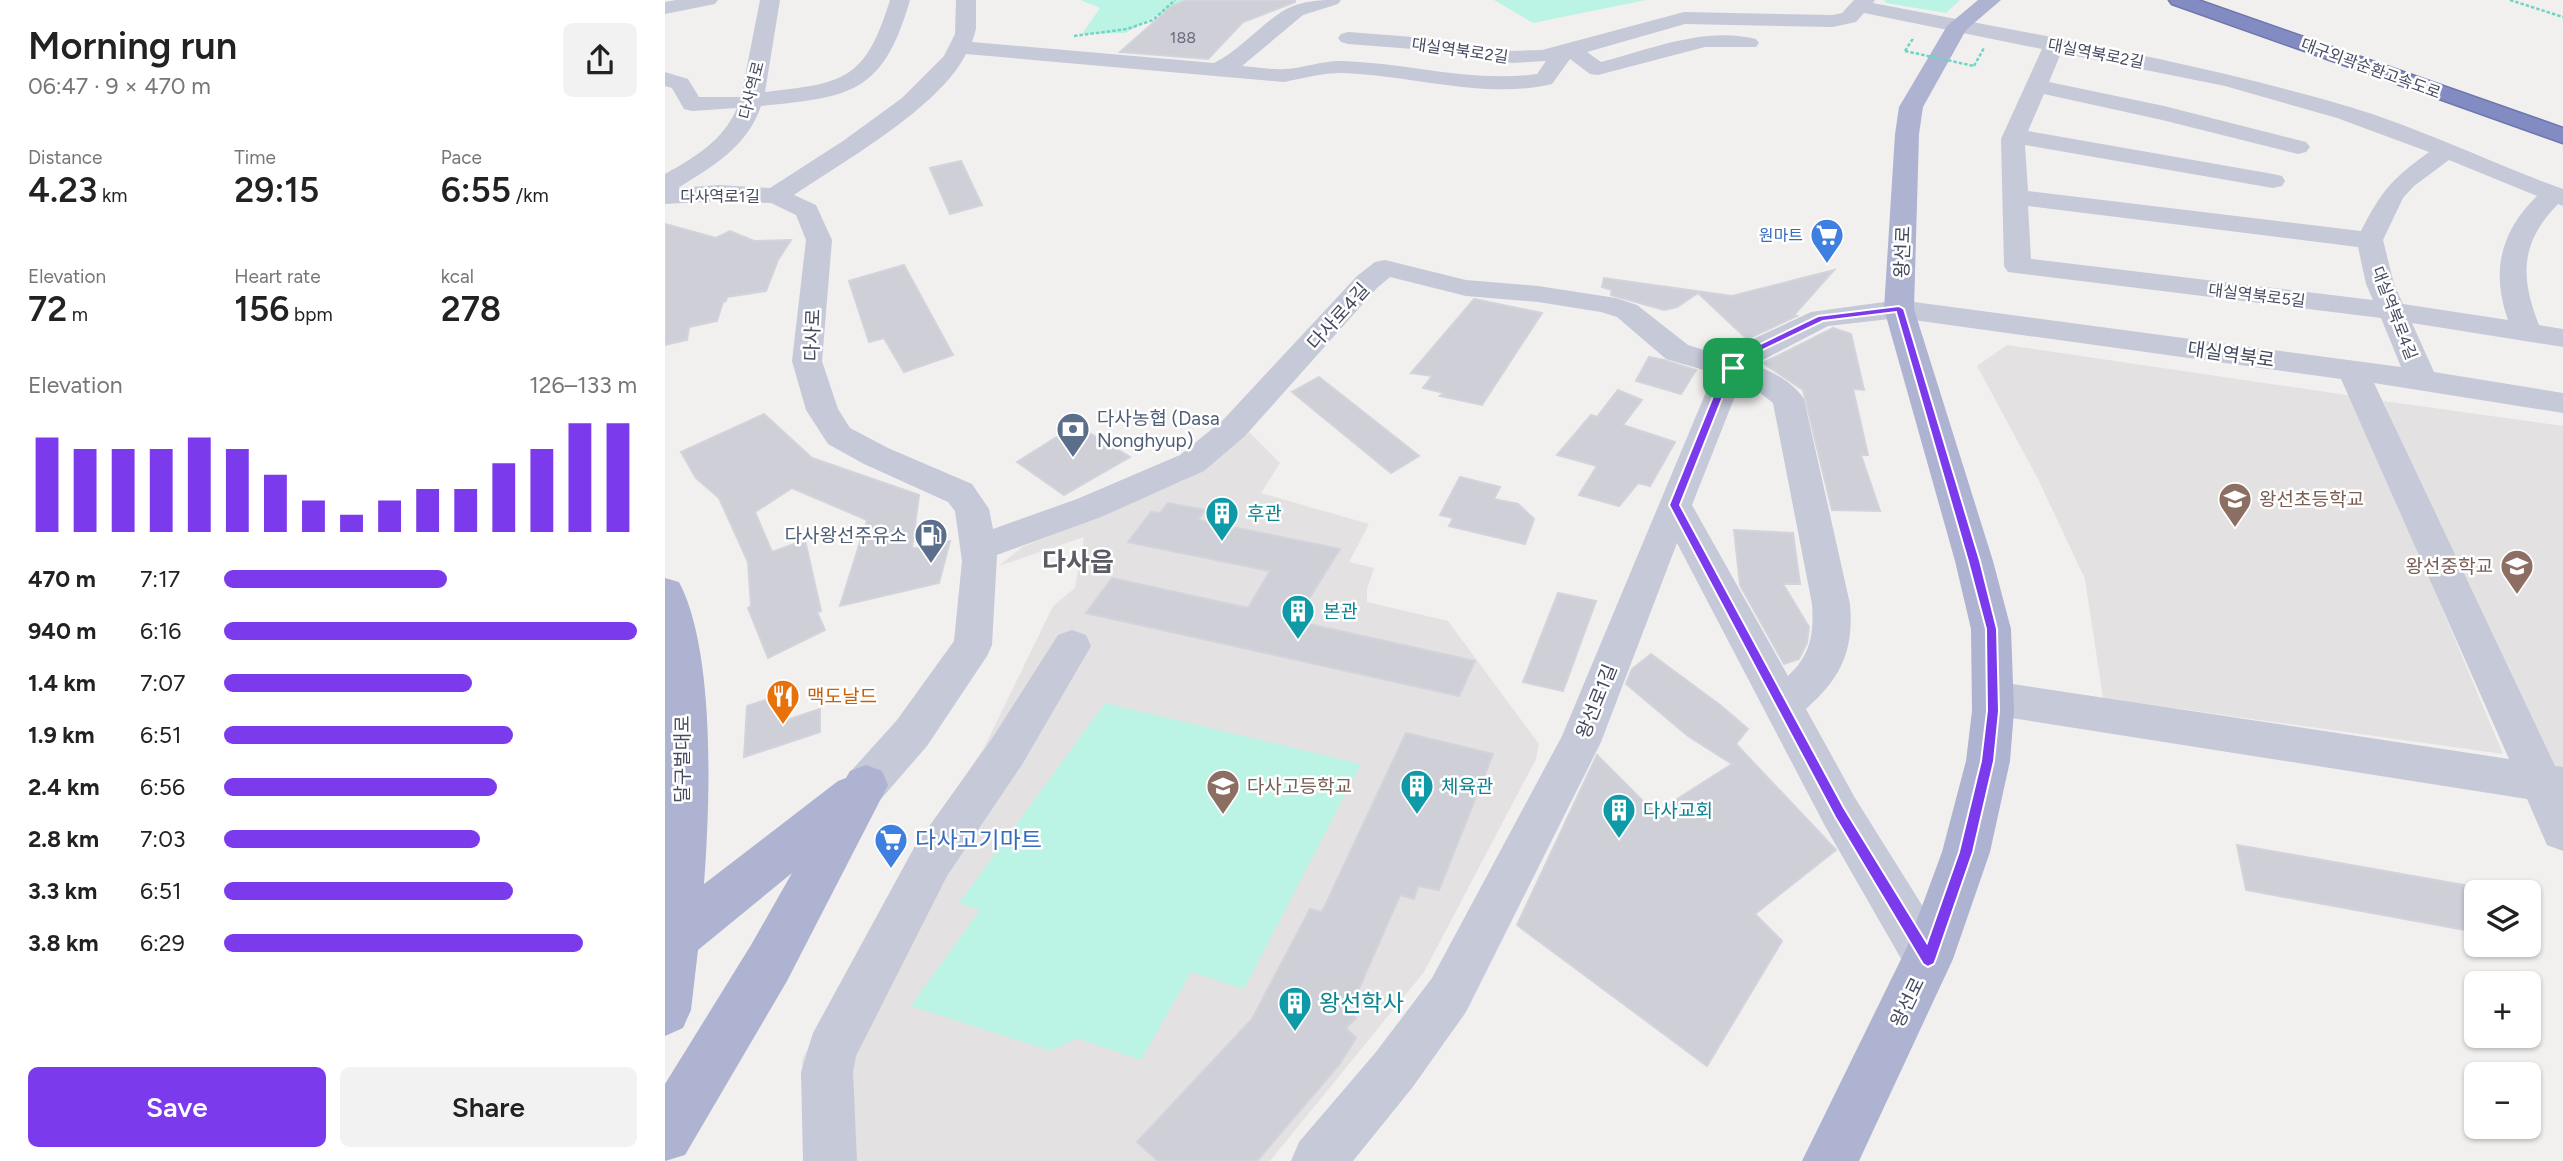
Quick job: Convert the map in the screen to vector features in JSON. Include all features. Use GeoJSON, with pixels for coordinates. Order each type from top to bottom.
{"type":"FeatureCollection","features":[{"type":"Feature","properties":{"kind":"highway","name":"대구외곽순환고속도로"},"geometry":{"type":"LineString","coordinates":[[2179,0],[2490,104],[2563,124]]}},
{"type":"Feature","properties":{"kind":"highway","name":"대구외곽순환고속도로"},"geometry":{"type":"LineString","coordinates":[[2207,0],[2490,104],[2563,136]]}},
{"type":"Feature","properties":{"kind":"main road","name":"왕선로"},"geometry":{"type":"LineString","coordinates":[[1830,1161],[1928,959],[1966,852],[1988,761],[1993,698],[1991,629],[1974,561],[1899,309],[1907,134],[1911,107],[1972,36],[1991,0]]}},
{"type":"Feature","properties":{"kind":"main road","name":"달구벌대로"},"geometry":{"type":"LineString","coordinates":[[665,593],[680,652],[685,755],[665,1010]]}},
{"type":"Feature","properties":{"kind":"main road"},"geometry":{"type":"LineString","coordinates":[[671,943],[866,785]]}},
{"type":"Feature","properties":{"kind":"main road"},"geometry":{"type":"LineString","coordinates":[[665,1135],[769,963],[866,785]]}},
{"type":"Feature","properties":{"kind":"street"},"geometry":{"type":"LineString","coordinates":[[665,8],[708,0]]}},
{"type":"Feature","properties":{"kind":"street","name":"다사역로"},"geometry":{"type":"LineString","coordinates":[[665,185],[711,156],[744,124],[755,82],[769,0]]}},
{"type":"Feature","properties":{"kind":"street"},"geometry":{"type":"LineString","coordinates":[[761,99],[842,85],[856,81],[866,74],[888,44],[900,0]]}},
{"type":"Feature","properties":{"kind":"street"},"geometry":{"type":"LineString","coordinates":[[775,196],[897,112],[939,74],[964,37],[966,0]]}},
{"type":"Feature","properties":{"kind":"street"},"geometry":{"type":"LineString","coordinates":[[1219,69],[1237,60],[1296,11],[1331,0]]}},
{"type":"Feature","properties":{"kind":"street"},"geometry":{"type":"LineString","coordinates":[[1832,40],[1858,8]]}},
{"type":"Feature","properties":{"kind":"street","name":"대실역북로2길"},"geometry":{"type":"LineString","coordinates":[[1348,38],[1413,43],[1512,57],[1568,51],[1684,18],[1705,16],[1813,21],[1858,8],[1972,36],[2055,44],[2228,80],[2345,113],[2447,149],[2559,196]]}},
{"type":"Feature","properties":{"kind":"street"},"geometry":{"type":"LineString","coordinates":[[959,47],[1285,76],[1322,68],[1343,67],[1457,79],[1524,82],[1544,79],[1568,51],[1598,69],[1705,41],[1767,44]]}},
{"type":"Feature","properties":{"kind":"street","name":"대실역북로5길"},"geometry":{"type":"LineString","coordinates":[[2055,44],[2015,136],[2018,266],[2391,311],[2563,338]]}},
{"type":"Feature","properties":{"kind":"street"},"geometry":{"type":"LineString","coordinates":[[665,79],[680,84],[683,106],[734,102]]}},
{"type":"Feature","properties":{"kind":"street"},"geometry":{"type":"LineString","coordinates":[[2038,86],[2164,113],[2311,137]]}},
{"type":"Feature","properties":{"kind":"street"},"geometry":{"type":"LineString","coordinates":[[2266,227],[2273,181],[2311,137],[2345,113]]}},
{"type":"Feature","properties":{"kind":"street"},"geometry":{"type":"LineString","coordinates":[[2015,136],[2273,181]]}},
{"type":"Feature","properties":{"kind":"street","name":"대실역북로4길"},"geometry":{"type":"LineString","coordinates":[[2422,380],[2380,284],[2369,240],[2392,196],[2405,181],[2447,149]]}},
{"type":"Feature","properties":{"kind":"street","name":"다사역로1길"},"geometry":{"type":"LineString","coordinates":[[665,196],[718,193],[775,196]]}},
{"type":"Feature","properties":{"kind":"street","name":"다사로"},"geometry":{"type":"LineString","coordinates":[[775,196],[807,210],[819,240],[807,361],[822,410],[839,436],[876,456],[960,493],[972,509],[980,561],[973,645],[912,733],[866,785]]}},
{"type":"Feature","properties":{"kind":"street","name":"대실역북로2길"},"geometry":{"type":"LineString","coordinates":[[2527,332],[2515,303],[2510,265],[2513,248],[2536,211],[2559,196]]}},
{"type":"Feature","properties":{"kind":"street"},"geometry":{"type":"LineString","coordinates":[[2016,197],[2369,240]]}},
{"type":"Feature","properties":{"kind":"street","name":"다사로4길"},"geometry":{"type":"LineString","coordinates":[[978,548],[1089,508],[1192,463],[1234,428],[1367,282],[1385,268],[1466,288],[1538,294],[1606,304],[1627,311],[1677,352],[1733,368]]}},
{"type":"Feature","properties":{"kind":"street","name":"왕선로1길"},"geometry":{"type":"LineString","coordinates":[[1318,1161],[1394,1070],[1449,995],[1580,741],[1721,389],[1733,368],[1747,354],[1821,318],[1899,309]]}},
{"type":"Feature","properties":{"kind":"street","name":"대실역북로"},"geometry":{"type":"LineString","coordinates":[[1899,309],[2422,380],[2563,403]]}},
{"type":"Feature","properties":{"kind":"street"},"geometry":{"type":"LineString","coordinates":[[1733,368],[1760,377],[1788,399],[1831,604],[1834,630],[1825,661],[1813,679],[1782,705]]}},
{"type":"Feature","properties":{"kind":"street"},"geometry":{"type":"LineString","coordinates":[[2353,371],[2552,784],[2563,831]]}},
{"type":"Feature","properties":{"kind":"street"},"geometry":{"type":"LineString","coordinates":[[1675,505],[1839,813],[1928,959]]}},
{"type":"Feature","properties":{"kind":"street"},"geometry":{"type":"LineString","coordinates":[[829,1161],[827,1072],[831,1051],[931,861],[1008,750],[1073,646]]}},
{"type":"Feature","properties":{"kind":"street"},"geometry":{"type":"LineString","coordinates":[[1993,698],[2552,784]]}},
{"type":"Feature","properties":{"kind":"path"},"geometry":{"type":"LineString","coordinates":[[1069,37],[1127,29],[1153,20],[1175,0]]}},
{"type":"Feature","properties":{"kind":"path"},"geometry":{"type":"LineString","coordinates":[[2510,0],[2563,17]]}},
{"type":"Feature","properties":{"kind":"path"},"geometry":{"type":"LineString","coordinates":[[1917,33],[1905,51],[1975,66],[1972,36]]}},
{"type":"Feature","properties":{"kind":"shaded area","name":"왕선초등학교"},"geometry":{"type":"Polygon","coordinates":[[[2007,345],[2353,396],[2503,754],[2103,698],[2085,579],[2038,479],[1977,366],[2007,345]]]}},
{"type":"Feature","properties":{"kind":"shaded area","name":"왕선중학교"},"geometry":{"type":"Polygon","coordinates":[[[2383,401],[2563,426],[2563,769],[2547,767],[2383,401]]]}},
{"type":"Feature","properties":{"kind":"shaded area","name":"다사고등학교"},"geometry":{"type":"Polygon","coordinates":[[[1249,432],[1280,463],[1261,493],[1369,524],[1349,562],[1374,568],[1367,589],[1367,602],[1448,621],[1539,744],[1536,759],[1424,972],[1270,1161],[804,1161],[802,1059],[902,873],[985,746],[1053,606],[1075,588],[1084,537],[999,566],[1022,547],[1185,480],[1249,432]]]}},
{"type":"Feature","properties":{"kind":"green space"},"geometry":{"type":"Polygon","coordinates":[[[1080,0],[1185,0],[1125,33],[1082,34],[1100,8],[1080,0]]]}},
{"type":"Feature","properties":{"kind":"green space"},"geometry":{"type":"Polygon","coordinates":[[[1494,0],[1646,0],[1533,23],[1494,0]]]}},
{"type":"Feature","properties":{"kind":"green space"},"geometry":{"type":"Polygon","coordinates":[[[1884,0],[1960,0],[1946,13],[1886,3],[1884,0]]]}},
{"type":"Feature","properties":{"kind":"green space"},"geometry":{"type":"Polygon","coordinates":[[[1105,703],[1361,764],[1244,989],[1191,972],[1141,1060],[1077,1038],[1051,1051],[911,1006],[980,910],[959,903],[1105,703]]]}},
{"type":"Feature","properties":{"kind":"building"},"geometry":{"type":"Polygon","coordinates":[[[1187,0],[1295,2],[1243,22],[1208,59],[1120,52],[1172,6],[1187,0]]]}},
{"type":"Feature","properties":{"kind":"building"},"geometry":{"type":"Polygon","coordinates":[[[961,161],[982,205],[950,214],[930,168],[961,161]]]}},
{"type":"Feature","properties":{"kind":"building"},"geometry":{"type":"Polygon","coordinates":[[[665,224],[716,238],[730,231],[754,241],[791,240],[778,260],[766,291],[727,297],[717,321],[689,327],[687,340],[665,345],[665,224]]]}},
{"type":"Feature","properties":{"kind":"building"},"geometry":{"type":"Polygon","coordinates":[[[904,265],[953,355],[904,372],[884,338],[869,342],[849,281],[904,265]]]}},
{"type":"Feature","properties":{"kind":"building"},"geometry":{"type":"Polygon","coordinates":[[[1834,270],[1794,315],[1797,316],[1747,339],[1698,293],[1677,307],[1664,310],[1611,295],[1612,290],[1602,287],[1604,278],[1732,296],[1834,270]]]}},
{"type":"Feature","properties":{"kind":"building"},"geometry":{"type":"Polygon","coordinates":[[[1474,299],[1542,313],[1482,405],[1440,396],[1444,393],[1423,388],[1432,376],[1411,373],[1474,299]]]}},
{"type":"Feature","properties":{"kind":"building"},"geometry":{"type":"Polygon","coordinates":[[[1833,328],[1851,334],[1864,390],[1853,389],[1868,455],[1861,455],[1880,511],[1832,510],[1803,390],[1763,363],[1833,328]]]}},
{"type":"Feature","properties":{"kind":"building"},"geometry":{"type":"Polygon","coordinates":[[[1649,357],[1696,370],[1681,394],[1636,381],[1649,357]]]}},
{"type":"Feature","properties":{"kind":"building"},"geometry":{"type":"Polygon","coordinates":[[[1319,377],[1419,456],[1391,473],[1292,392],[1319,377]]]}},
{"type":"Feature","properties":{"kind":"building"},"geometry":{"type":"Polygon","coordinates":[[[1618,390],[1642,400],[1623,425],[1675,442],[1650,486],[1638,483],[1619,506],[1579,495],[1597,466],[1557,455],[1591,415],[1597,417],[1618,390]]]}},
{"type":"Feature","properties":{"kind":"building"},"geometry":{"type":"Polygon","coordinates":[[[764,414],[812,458],[919,495],[912,549],[950,541],[939,583],[840,606],[867,520],[792,488],[755,512],[772,552],[805,540],[821,611],[817,612],[825,630],[768,658],[748,608],[751,606],[748,562],[719,498],[696,478],[681,452],[764,414]]]}},
{"type":"Feature","properties":{"kind":"building","name":"다사농협 (Dasa Nonghyup)"},"geometry":{"type":"Polygon","coordinates":[[[1076,425],[1130,457],[1064,495],[1017,462],[1076,425]]]}},
{"type":"Feature","properties":{"kind":"building"},"geometry":{"type":"Polygon","coordinates":[[[1460,477],[1500,487],[1494,499],[1518,504],[1534,519],[1525,544],[1449,526],[1453,518],[1440,515],[1460,477]]]}},
{"type":"Feature","properties":{"kind":"building","name":"본관"},"geometry":{"type":"Polygon","coordinates":[[[1168,503],[1205,510],[1198,520],[1340,549],[1295,621],[1475,661],[1459,696],[1086,613],[1112,578],[1248,608],[1270,571],[1128,542],[1151,512],[1160,513],[1168,503]]]}},
{"type":"Feature","properties":{"kind":"building"},"geometry":{"type":"Polygon","coordinates":[[[1734,530],[1793,533],[1800,584],[1783,584],[1809,627],[1807,643],[1799,659],[1784,664],[1740,585],[1734,530]]]}},
{"type":"Feature","properties":{"kind":"building"},"geometry":{"type":"Polygon","coordinates":[[[1558,593],[1596,601],[1563,691],[1523,682],[1558,593]]]}},
{"type":"Feature","properties":{"kind":"building","name":"다사교회"},"geometry":{"type":"Polygon","coordinates":[[[1651,654],[1748,729],[1736,744],[1836,850],[1755,914],[1782,941],[1707,1066],[1517,925],[1597,755],[1655,813],[1732,764],[1688,736],[1626,684],[1632,669],[1651,654]]]}},
{"type":"Feature","properties":{"kind":"building","name":"맥도날드"},"geometry":{"type":"Polygon","coordinates":[[[785,694],[784,721],[820,709],[820,732],[744,757],[747,706],[785,694]]]}},
{"type":"Feature","properties":{"kind":"building","name":"왕선학사"},"geometry":{"type":"Polygon","coordinates":[[[1406,733],[1493,754],[1439,890],[1418,886],[1414,899],[1400,895],[1357,993],[1347,1006],[1356,1018],[1346,1028],[1356,1038],[1339,1065],[1257,1161],[1158,1161],[1137,1142],[1252,1019],[1310,909],[1322,912],[1406,733]]]}},
{"type":"Feature","properties":{"kind":"building"},"geometry":{"type":"Polygon","coordinates":[[[2237,845],[2464,885],[2464,930],[2246,890],[2237,845]]]}},
{"type":"Feature","properties":{"kind":"place","name":"원마트"},"geometry":{"type":"Point","coordinates":[1827,265]}},
{"type":"Feature","properties":{"kind":"place","name":"다사농협 (Dasa Nonghyup)"},"geometry":{"type":"Point","coordinates":[1073,459]}},
{"type":"Feature","properties":{"kind":"place","name":"왕선초등학교"},"geometry":{"type":"Point","coordinates":[2235,529]}},
{"type":"Feature","properties":{"kind":"place","name":"후관"},"geometry":{"type":"Point","coordinates":[1222,543]}},
{"type":"Feature","properties":{"kind":"place","name":"다사왕선주유소"},"geometry":{"type":"Point","coordinates":[931,565]}},
{"type":"Feature","properties":{"kind":"place","name":"왕선중학교"},"geometry":{"type":"Point","coordinates":[2517,596]}},
{"type":"Feature","properties":{"kind":"place","name":"본관"},"geometry":{"type":"Point","coordinates":[1298,641]}},
{"type":"Feature","properties":{"kind":"place","name":"맥도날드"},"geometry":{"type":"Point","coordinates":[783,726]}},
{"type":"Feature","properties":{"kind":"place","name":"다사고등학교"},"geometry":{"type":"Point","coordinates":[1223,816]}},
{"type":"Feature","properties":{"kind":"place","name":"체육관"},"geometry":{"type":"Point","coordinates":[1417,816]}},
{"type":"Feature","properties":{"kind":"place","name":"다사교회"},"geometry":{"type":"Point","coordinates":[1619,840]}},
{"type":"Feature","properties":{"kind":"place","name":"다사고기마트"},"geometry":{"type":"Point","coordinates":[891,870]}},
{"type":"Feature","properties":{"kind":"place","name":"왕선학사"},"geometry":{"type":"Point","coordinates":[1295,1033]}},
{"type":"Feature","properties":{"kind":"district","name":"다사읍"},"geometry":{"type":"Point","coordinates":[1078,562]}},
{"type":"Feature","properties":{"kind":"route"},"geometry":{"type":"LineString","coordinates":[[1899,309],[1974,561],[1991,629],[1993,711],[1988,761],[1966,852],[1928,959],[1839,813],[1675,505],[1721,389],[1733,368],[1747,354],[1821,318],[1899,309]]}}]}
